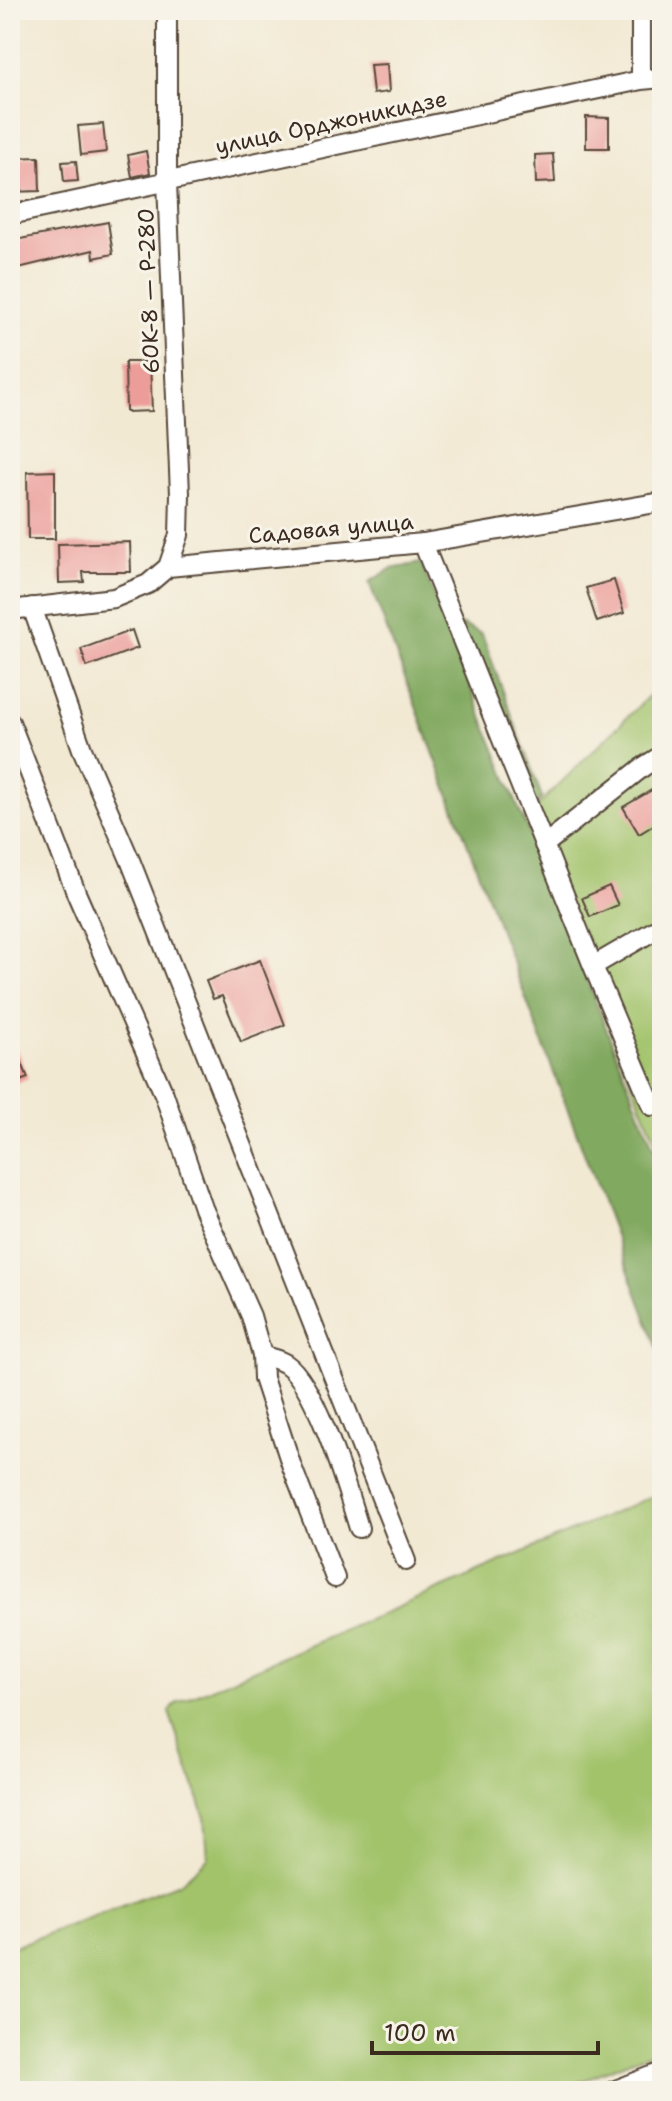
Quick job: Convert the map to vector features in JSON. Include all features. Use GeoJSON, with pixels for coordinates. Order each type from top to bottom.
{"type":"FeatureCollection","features":[{"type":"Feature","properties":{"kind":"street","name":"60К-8 — Р-280"},"geometry":{"type":"LineString","coordinates":[[167,10],[167,182],[180,494],[179,535],[168,567]]}},
{"type":"Feature","properties":{"kind":"street"},"geometry":{"type":"LineString","coordinates":[[641,10],[641,80]]}},
{"type":"Feature","properties":{"kind":"street","name":"улица Орджоникидзе"},"geometry":{"type":"LineString","coordinates":[[10,215],[662,78]]}},
{"type":"Feature","properties":{"kind":"street","name":"Садовая улица"},"geometry":{"type":"LineString","coordinates":[[10,610],[114,598],[148,584],[168,567],[423,543],[662,502]]}},
{"type":"Feature","properties":{"kind":"street"},"geometry":{"type":"LineString","coordinates":[[423,543],[593,966],[657,1103]]}},
{"type":"Feature","properties":{"kind":"street"},"geometry":{"type":"LineString","coordinates":[[32,607],[82,749],[130,860],[406,1561]]}},
{"type":"Feature","properties":{"kind":"street"},"geometry":{"type":"LineString","coordinates":[[10,722],[77,895],[164,1094],[203,1208],[251,1316],[262,1355],[263,1378],[292,1467],[335,1578]]}},
{"type":"Feature","properties":{"kind":"street"},"geometry":{"type":"LineString","coordinates":[[544,845],[662,755]]}},
{"type":"Feature","properties":{"kind":"street"},"geometry":{"type":"LineString","coordinates":[[593,966],[662,926]]}},
{"type":"Feature","properties":{"kind":"street"},"geometry":{"type":"LineString","coordinates":[[262,1355],[285,1363],[303,1383],[331,1443],[359,1528]]}},
{"type":"Feature","properties":{"kind":"street"},"geometry":{"type":"LineString","coordinates":[[613,2091],[662,2072]]}},
{"type":"Feature","properties":{"kind":"green space"},"geometry":{"type":"Polygon","coordinates":[[[421,563],[662,1169],[662,1360],[369,582],[391,569],[421,563]]]}},
{"type":"Feature","properties":{"kind":"green space"},"geometry":{"type":"Polygon","coordinates":[[[460,624],[482,634],[542,797],[532,808],[460,624]]]}},
{"type":"Feature","properties":{"kind":"green space"},"geometry":{"type":"Polygon","coordinates":[[[662,683],[662,1157],[525,818],[662,683]]]}},
{"type":"Feature","properties":{"kind":"green space"},"geometry":{"type":"Polygon","coordinates":[[[662,1492],[662,2048],[557,2091],[10,2091],[10,1948],[180,1883],[208,1858],[205,1818],[169,1712],[177,1703],[662,1492]]]}},
{"type":"Feature","properties":{"kind":"building"},"geometry":{"type":"Polygon","coordinates":[[[387,64],[389,92],[373,94],[370,65],[387,64]]]}},
{"type":"Feature","properties":{"kind":"building"},"geometry":{"type":"Polygon","coordinates":[[[586,117],[609,118],[609,148],[586,148],[586,117]]]}},
{"type":"Feature","properties":{"kind":"building"},"geometry":{"type":"Polygon","coordinates":[[[103,124],[106,152],[81,155],[78,126],[103,124]]]}},
{"type":"Feature","properties":{"kind":"building"},"geometry":{"type":"Polygon","coordinates":[[[146,151],[150,173],[132,177],[128,155],[146,151]]]}},
{"type":"Feature","properties":{"kind":"building"},"geometry":{"type":"Polygon","coordinates":[[[553,154],[555,182],[536,183],[535,155],[553,154]]]}},
{"type":"Feature","properties":{"kind":"building"},"geometry":{"type":"Polygon","coordinates":[[[39,157],[40,191],[10,192],[10,158],[39,157]]]}},
{"type":"Feature","properties":{"kind":"building"},"geometry":{"type":"Polygon","coordinates":[[[76,161],[78,181],[64,182],[62,162],[76,161]]]}},
{"type":"Feature","properties":{"kind":"building"},"geometry":{"type":"Polygon","coordinates":[[[108,222],[113,254],[94,258],[93,250],[10,270],[10,246],[16,245],[15,240],[108,222]]]}},
{"type":"Feature","properties":{"kind":"building"},"geometry":{"type":"Polygon","coordinates":[[[125,362],[150,362],[152,411],[126,412],[125,362]]]}},
{"type":"Feature","properties":{"kind":"building"},"geometry":{"type":"Polygon","coordinates":[[[55,471],[55,539],[28,539],[27,472],[55,471]]]}},
{"type":"Feature","properties":{"kind":"building"},"geometry":{"type":"Polygon","coordinates":[[[130,542],[131,572],[83,572],[84,582],[59,583],[58,544],[130,542]]]}},
{"type":"Feature","properties":{"kind":"building"},"geometry":{"type":"Polygon","coordinates":[[[614,580],[624,613],[597,622],[586,588],[614,580]]]}},
{"type":"Feature","properties":{"kind":"building"},"geometry":{"type":"Polygon","coordinates":[[[132,630],[138,648],[87,667],[81,649],[132,630]]]}},
{"type":"Feature","properties":{"kind":"building"},"geometry":{"type":"Polygon","coordinates":[[[657,787],[662,796],[662,820],[639,834],[623,807],[657,787]]]}},
{"type":"Feature","properties":{"kind":"building"},"geometry":{"type":"Polygon","coordinates":[[[609,886],[618,905],[590,917],[582,898],[609,886]]]}},
{"type":"Feature","properties":{"kind":"building"},"geometry":{"type":"Polygon","coordinates":[[[260,960],[285,1025],[241,1042],[222,996],[213,999],[206,981],[260,960]]]}},
{"type":"Feature","properties":{"kind":"building"},"geometry":{"type":"Polygon","coordinates":[[[10,1034],[28,1078],[10,1085],[10,1034]]]}}]}
